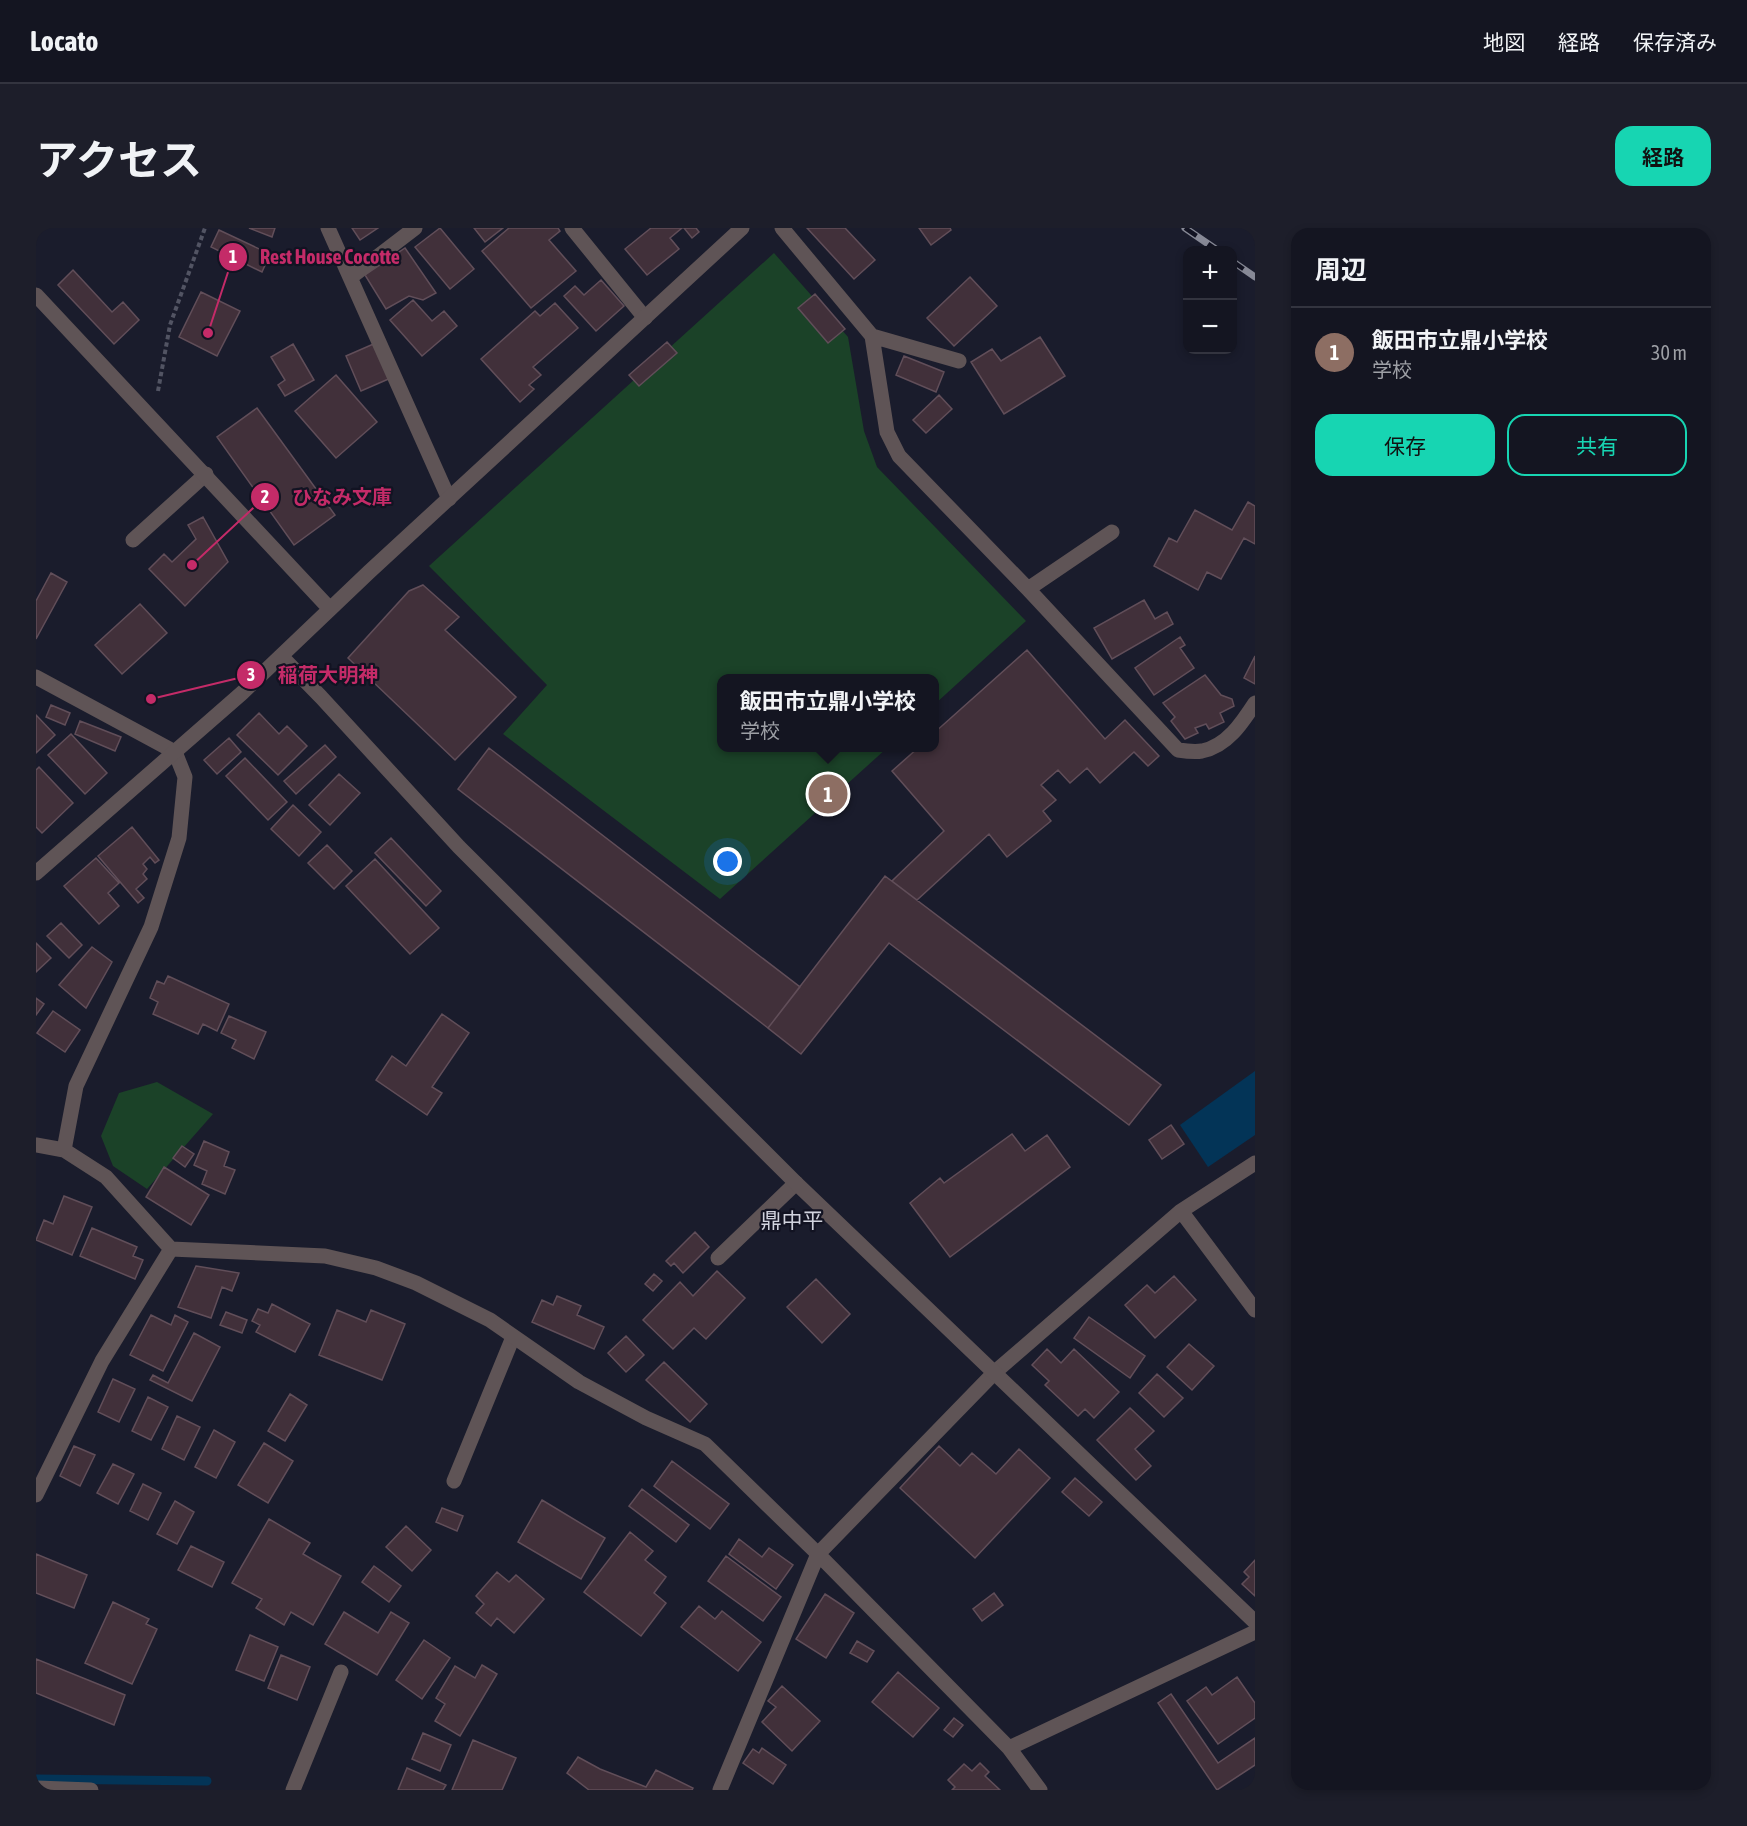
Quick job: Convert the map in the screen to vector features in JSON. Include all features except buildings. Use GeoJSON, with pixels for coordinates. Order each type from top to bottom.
{"type":"FeatureCollection","features":[{"type":"Feature","properties":{"kind":"street"},"geometry":{"type":"LineString","coordinates":[[328,228],[449,499]]}},
{"type":"Feature","properties":{"kind":"street"},"geometry":{"type":"LineString","coordinates":[[351,277],[415,228]]}},
{"type":"Feature","properties":{"kind":"street"},"geometry":{"type":"LineString","coordinates":[[572,228],[645,318]]}},
{"type":"Feature","properties":{"kind":"street"},"geometry":{"type":"LineString","coordinates":[[36,873],[282,657],[330,609],[742,228]]}},
{"type":"Feature","properties":{"kind":"street"},"geometry":{"type":"LineString","coordinates":[[782,228],[872,336],[887,432],[899,456],[1028,589],[1178,750],[1202,751],[1224,742],[1243,722],[1255,704]]}},
{"type":"Feature","properties":{"kind":"street"},"geometry":{"type":"LineString","coordinates":[[36,295],[153,417],[330,609]]}},
{"type":"Feature","properties":{"kind":"street"},"geometry":{"type":"LineString","coordinates":[[872,336],[959,361]]}},
{"type":"Feature","properties":{"kind":"street"},"geometry":{"type":"LineString","coordinates":[[133,540],[206,474]]}},
{"type":"Feature","properties":{"kind":"street"},"geometry":{"type":"LineString","coordinates":[[1028,589],[1112,532]]}},
{"type":"Feature","properties":{"kind":"street"},"geometry":{"type":"LineString","coordinates":[[282,657],[459,847],[796,1183],[1255,1622]]}},
{"type":"Feature","properties":{"kind":"street"},"geometry":{"type":"LineString","coordinates":[[36,677],[175,752],[185,777],[179,838],[151,927],[76,1086],[64,1150]]}},
{"type":"Feature","properties":{"kind":"street"},"geometry":{"type":"LineString","coordinates":[[36,1145],[64,1150],[106,1177],[171,1249],[325,1256],[376,1268],[416,1283],[490,1320],[579,1382],[646,1418],[705,1444],[818,1554],[1009,1748],[1040,1790]]}},
{"type":"Feature","properties":{"kind":"street"},"geometry":{"type":"LineString","coordinates":[[720,1790],[818,1554],[995,1372],[1181,1211],[1255,1163]]}},
{"type":"Feature","properties":{"kind":"street"},"geometry":{"type":"LineString","coordinates":[[718,1258],[796,1183]]}},
{"type":"Feature","properties":{"kind":"street"},"geometry":{"type":"LineString","coordinates":[[1181,1211],[1255,1310]]}},
{"type":"Feature","properties":{"kind":"street"},"geometry":{"type":"LineString","coordinates":[[36,1495],[102,1361],[171,1249]]}},
{"type":"Feature","properties":{"kind":"street"},"geometry":{"type":"LineString","coordinates":[[454,1481],[513,1337]]}},
{"type":"Feature","properties":{"kind":"street"},"geometry":{"type":"LineString","coordinates":[[1009,1748],[1255,1632]]}},
{"type":"Feature","properties":{"kind":"street"},"geometry":{"type":"LineString","coordinates":[[293,1790],[340,1672]]}},
{"type":"Feature","properties":{"kind":"street"},"geometry":{"type":"LineString","coordinates":[[36,1788],[91,1790]]}},
{"type":"Feature","properties":{"kind":"path"},"geometry":{"type":"LineString","coordinates":[[36,232],[40,228]]}},
{"type":"Feature","properties":{"kind":"path"},"geometry":{"type":"LineString","coordinates":[[153,417],[170,325],[205,228]]}},
{"type":"Feature","properties":{"kind":"green space"},"geometry":{"type":"Polygon","coordinates":[[[774,253],[848,337],[864,431],[877,467],[1026,621],[939,700],[939,674],[717,674],[717,752],[883,752],[720,899],[503,734],[547,685],[429,566],[774,253]]]}},
{"type":"Feature","properties":{"kind":"green space"},"geometry":{"type":"Polygon","coordinates":[[[157,1082],[213,1114],[147,1189],[113,1166],[101,1136],[119,1093],[157,1082]]]}},
{"type":"Feature","properties":{"kind":"water"},"geometry":{"type":"Polygon","coordinates":[[[1255,1071],[1255,1135],[1208,1167],[1180,1125],[1255,1071]]]}},
{"type":"Feature","properties":{"kind":"waterway"},"geometry":{"type":"LineString","coordinates":[[36,1779],[207,1781]]}},
{"type":"Feature","properties":{"kind":"railway"},"geometry":{"type":"LineString","coordinates":[[1185,228],[1211,246]]}},
{"type":"Feature","properties":{"kind":"railway"},"geometry":{"type":"LineString","coordinates":[[1237,264],[1255,277]]}},
{"type":"Feature","properties":{"kind":"place","name":"Rest House Cocotte"},"geometry":{"type":"Point","coordinates":[208,333]}},
{"type":"Feature","properties":{"kind":"place","name":"ひなみ文庫"},"geometry":{"type":"Point","coordinates":[192,565]}},
{"type":"Feature","properties":{"kind":"place","name":"稲荷大明神"},"geometry":{"type":"Point","coordinates":[151,699]}},
{"type":"Feature","properties":{"kind":"place","name":"飯田市立鼎小学校"},"geometry":{"type":"Point","coordinates":[828,794]}},
{"type":"Feature","properties":{"kind":"district","name":"鼎中平"},"geometry":{"type":"Point","coordinates":[792,1221]}}]}
